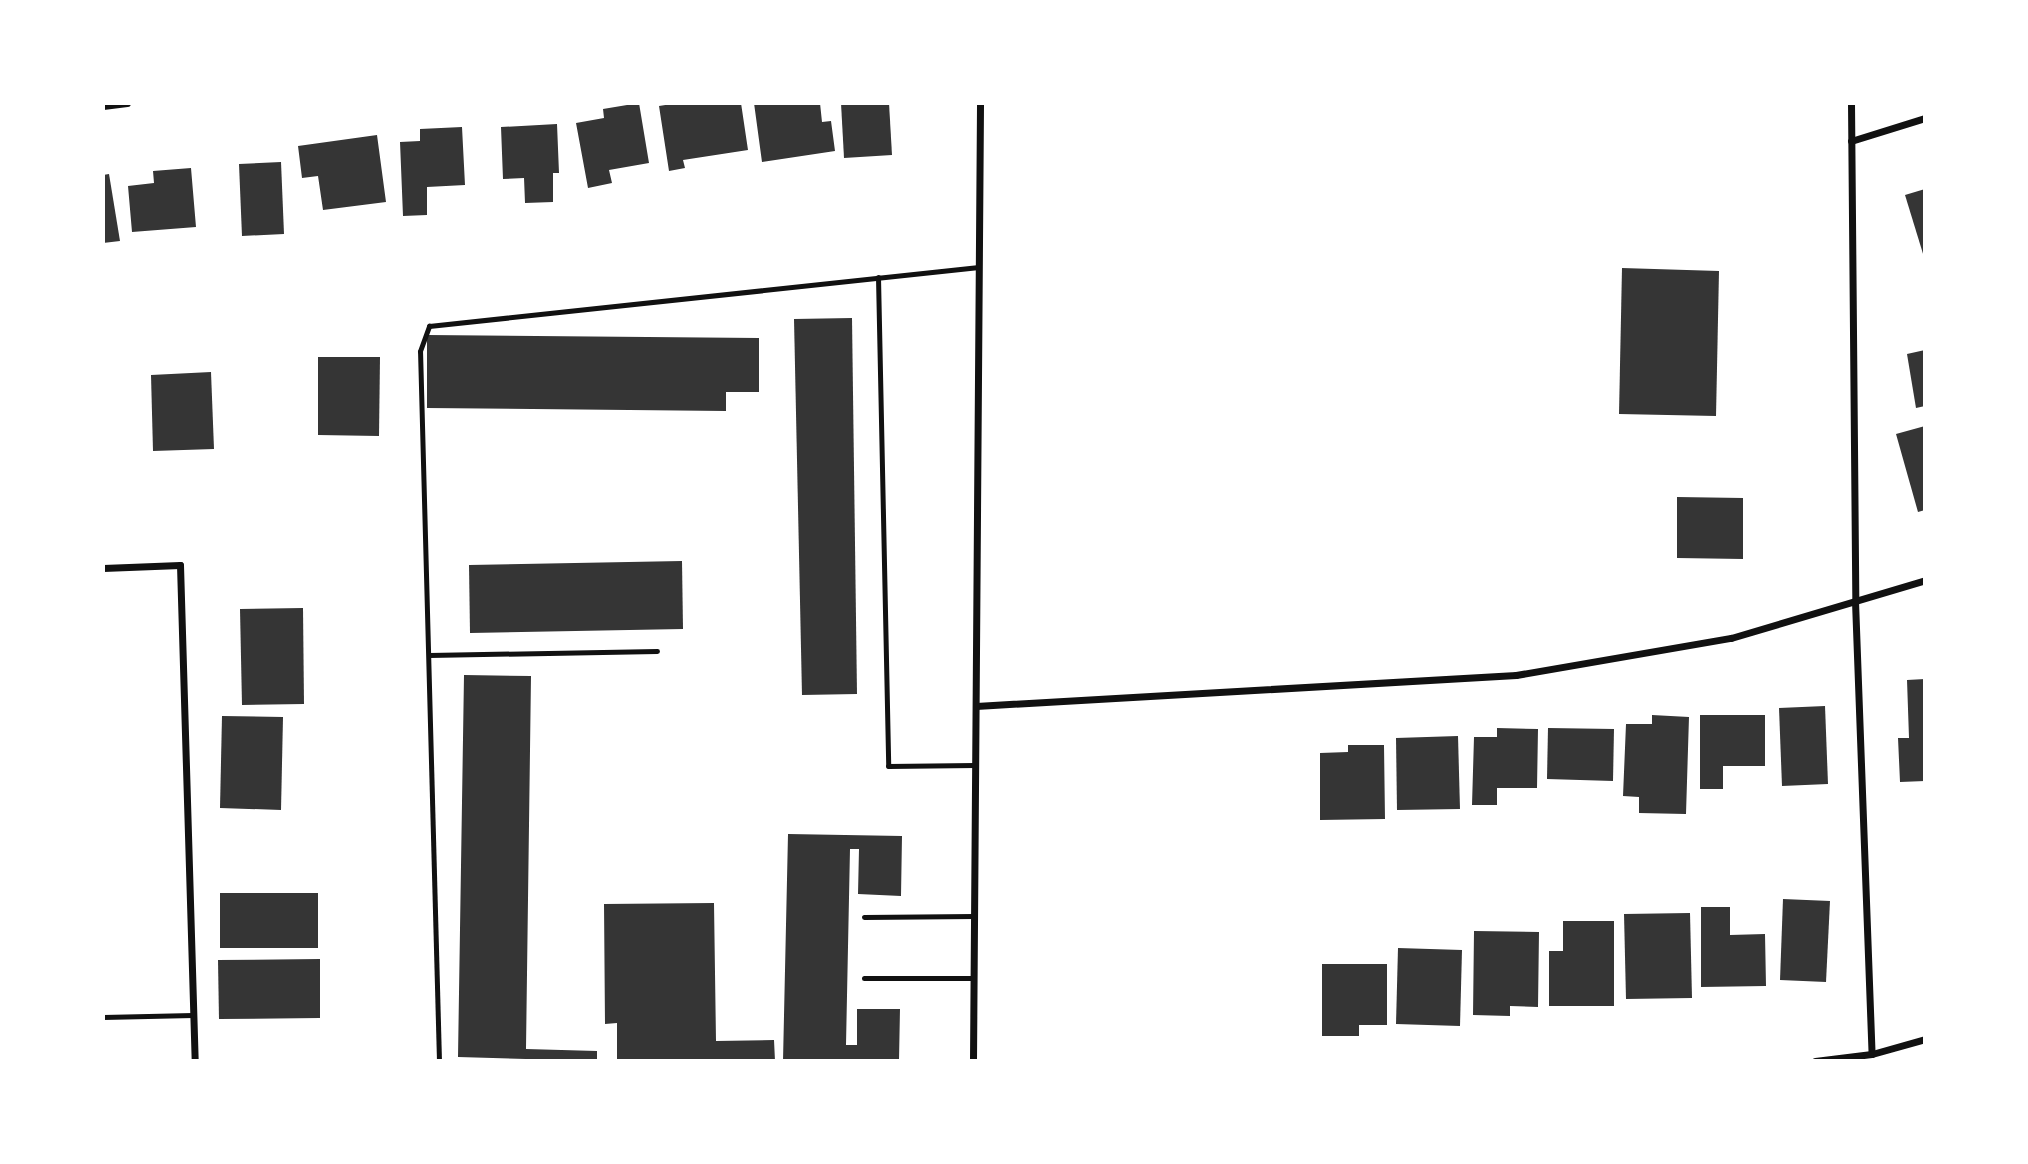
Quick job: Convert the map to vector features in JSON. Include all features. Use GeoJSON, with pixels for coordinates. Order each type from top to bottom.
{"type":"FeatureCollection","features":[{"type":"Feature","properties":{"kind":"street"},"geometry":{"type":"LineString","coordinates":[[103,106],[127,103]]}},
{"type":"Feature","properties":{"kind":"street"},"geometry":{"type":"LineString","coordinates":[[973,1061],[980,103]]}},
{"type":"Feature","properties":{"kind":"street"},"geometry":{"type":"LineString","coordinates":[[1851,103],[1856,601],[1872,1054]]}},
{"type":"Feature","properties":{"kind":"street"},"geometry":{"type":"LineString","coordinates":[[1851,141],[1925,118]]}},
{"type":"Feature","properties":{"kind":"street"},"geometry":{"type":"LineString","coordinates":[[103,568],[180,565],[194,1061]]}},
{"type":"Feature","properties":{"kind":"street"},"geometry":{"type":"LineString","coordinates":[[976,706],[1516,675],[1731,638],[1925,580]]}},
{"type":"Feature","properties":{"kind":"street"},"geometry":{"type":"LineString","coordinates":[[1815,1061],[1872,1054],[1925,1039]]}},
{"type":"Feature","properties":{"kind":"lane"},"geometry":{"type":"LineString","coordinates":[[439,1061],[420,351],[429,326],[979,267]]}},
{"type":"Feature","properties":{"kind":"lane"},"geometry":{"type":"LineString","coordinates":[[878,277],[888,766],[975,765]]}},
{"type":"Feature","properties":{"kind":"lane"},"geometry":{"type":"LineString","coordinates":[[429,655],[657,652]]}},
{"type":"Feature","properties":{"kind":"lane"},"geometry":{"type":"LineString","coordinates":[[864,917],[974,916]]}},
{"type":"Feature","properties":{"kind":"lane"},"geometry":{"type":"LineString","coordinates":[[864,978],[974,978]]}},
{"type":"Feature","properties":{"kind":"lane"},"geometry":{"type":"LineString","coordinates":[[103,1017],[193,1015]]}},
{"type":"Feature","properties":{"kind":"building"},"geometry":{"type":"Polygon","coordinates":[[[639,103],[649,163],[609,170],[612,183],[588,188],[576,123],[604,118],[603,109],[639,103]]]}},
{"type":"Feature","properties":{"kind":"building"},"geometry":{"type":"Polygon","coordinates":[[[678,103],[741,103],[748,150],[683,160],[685,168],[669,171],[659,106],[678,103]]]}},
{"type":"Feature","properties":{"kind":"building"},"geometry":{"type":"Polygon","coordinates":[[[754,103],[820,103],[822,122],[831,121],[835,151],[762,162],[754,103]]]}},
{"type":"Feature","properties":{"kind":"building"},"geometry":{"type":"Polygon","coordinates":[[[841,103],[889,103],[892,155],[844,158],[841,103]]]}},
{"type":"Feature","properties":{"kind":"building"},"geometry":{"type":"Polygon","coordinates":[[[557,124],[559,173],[553,173],[553,202],[525,203],[524,178],[503,179],[501,127],[557,124]]]}},
{"type":"Feature","properties":{"kind":"building"},"geometry":{"type":"Polygon","coordinates":[[[462,127],[465,185],[427,187],[427,215],[403,216],[400,142],[420,141],[420,129],[462,127]]]}},
{"type":"Feature","properties":{"kind":"building"},"geometry":{"type":"Polygon","coordinates":[[[377,135],[386,202],[323,210],[318,176],[302,178],[298,146],[377,135]]]}},
{"type":"Feature","properties":{"kind":"building"},"geometry":{"type":"Polygon","coordinates":[[[281,162],[284,234],[242,236],[239,164],[281,162]]]}},
{"type":"Feature","properties":{"kind":"building"},"geometry":{"type":"Polygon","coordinates":[[[191,168],[196,227],[132,232],[128,186],[154,183],[153,171],[191,168]]]}},
{"type":"Feature","properties":{"kind":"building"},"geometry":{"type":"Polygon","coordinates":[[[109,174],[120,241],[103,243],[103,175],[109,174]]]}},
{"type":"Feature","properties":{"kind":"building"},"geometry":{"type":"Polygon","coordinates":[[[1925,189],[1925,257],[1924,257],[1905,195],[1925,189]]]}},
{"type":"Feature","properties":{"kind":"building"},"geometry":{"type":"Polygon","coordinates":[[[1622,268],[1719,271],[1716,416],[1619,414],[1622,268]]]}},
{"type":"Feature","properties":{"kind":"building"},"geometry":{"type":"Polygon","coordinates":[[[852,318],[857,694],[802,695],[794,319],[852,318]]]}},
{"type":"Feature","properties":{"kind":"building"},"geometry":{"type":"Polygon","coordinates":[[[427,335],[759,338],[759,392],[726,392],[726,411],[427,408],[427,335]]]}},
{"type":"Feature","properties":{"kind":"building"},"geometry":{"type":"Polygon","coordinates":[[[1925,350],[1925,406],[1916,408],[1907,354],[1925,350]]]}},
{"type":"Feature","properties":{"kind":"building"},"geometry":{"type":"Polygon","coordinates":[[[318,357],[380,357],[379,436],[318,435],[318,357]]]}},
{"type":"Feature","properties":{"kind":"building"},"geometry":{"type":"Polygon","coordinates":[[[211,372],[214,449],[153,451],[151,375],[211,372]]]}},
{"type":"Feature","properties":{"kind":"building"},"geometry":{"type":"Polygon","coordinates":[[[1925,426],[1925,510],[1918,512],[1896,434],[1925,426]]]}},
{"type":"Feature","properties":{"kind":"building"},"geometry":{"type":"Polygon","coordinates":[[[1677,497],[1743,498],[1743,559],[1677,558],[1677,497]]]}},
{"type":"Feature","properties":{"kind":"building"},"geometry":{"type":"Polygon","coordinates":[[[682,561],[683,629],[470,633],[469,565],[682,561]]]}},
{"type":"Feature","properties":{"kind":"building"},"geometry":{"type":"Polygon","coordinates":[[[303,608],[304,704],[242,705],[240,609],[303,608]]]}},
{"type":"Feature","properties":{"kind":"building"},"geometry":{"type":"Polygon","coordinates":[[[464,675],[531,676],[526,1049],[597,1051],[597,1061],[458,1057],[464,675]]]}},
{"type":"Feature","properties":{"kind":"building"},"geometry":{"type":"Polygon","coordinates":[[[1925,679],[1925,781],[1900,782],[1898,738],[1909,738],[1907,680],[1925,679]]]}},
{"type":"Feature","properties":{"kind":"building"},"geometry":{"type":"Polygon","coordinates":[[[1825,706],[1828,784],[1782,786],[1779,708],[1825,706]]]}},
{"type":"Feature","properties":{"kind":"building"},"geometry":{"type":"Polygon","coordinates":[[[1652,715],[1689,717],[1686,814],[1639,813],[1639,797],[1623,796],[1626,724],[1652,724],[1652,715]]]}},
{"type":"Feature","properties":{"kind":"building"},"geometry":{"type":"Polygon","coordinates":[[[1700,715],[1765,715],[1765,766],[1723,766],[1723,789],[1700,789],[1700,715]]]}},
{"type":"Feature","properties":{"kind":"building"},"geometry":{"type":"Polygon","coordinates":[[[222,716],[283,717],[281,810],[220,808],[222,716]]]}},
{"type":"Feature","properties":{"kind":"building"},"geometry":{"type":"Polygon","coordinates":[[[1497,728],[1538,729],[1537,788],[1497,788],[1497,805],[1472,805],[1474,737],[1497,737],[1497,728]]]}},
{"type":"Feature","properties":{"kind":"building"},"geometry":{"type":"Polygon","coordinates":[[[1548,728],[1614,729],[1613,781],[1547,779],[1548,728]]]}},
{"type":"Feature","properties":{"kind":"building"},"geometry":{"type":"Polygon","coordinates":[[[1458,736],[1460,809],[1397,810],[1396,738],[1458,736]]]}},
{"type":"Feature","properties":{"kind":"building"},"geometry":{"type":"Polygon","coordinates":[[[1348,745],[1384,745],[1385,819],[1320,820],[1320,753],[1348,752],[1348,745]]]}},
{"type":"Feature","properties":{"kind":"building"},"geometry":{"type":"Polygon","coordinates":[[[788,834],[902,836],[901,896],[858,894],[859,849],[850,849],[846,1045],[857,1045],[857,1009],[900,1009],[899,1061],[783,1061],[788,834]]]}},
{"type":"Feature","properties":{"kind":"building"},"geometry":{"type":"Polygon","coordinates":[[[220,893],[318,893],[318,948],[220,948],[220,893]]]}},
{"type":"Feature","properties":{"kind":"building"},"geometry":{"type":"Polygon","coordinates":[[[1783,899],[1830,901],[1826,982],[1780,980],[1783,899]]]}},
{"type":"Feature","properties":{"kind":"building"},"geometry":{"type":"Polygon","coordinates":[[[714,903],[716,1041],[774,1040],[775,1061],[617,1061],[617,1023],[605,1024],[604,904],[714,903]]]}},
{"type":"Feature","properties":{"kind":"building"},"geometry":{"type":"Polygon","coordinates":[[[1701,907],[1730,907],[1730,935],[1765,934],[1766,986],[1701,987],[1701,907]]]}},
{"type":"Feature","properties":{"kind":"building"},"geometry":{"type":"Polygon","coordinates":[[[1690,913],[1692,998],[1626,999],[1624,914],[1690,913]]]}},
{"type":"Feature","properties":{"kind":"building"},"geometry":{"type":"Polygon","coordinates":[[[1563,921],[1614,921],[1614,1006],[1549,1006],[1549,951],[1563,951],[1563,921]]]}},
{"type":"Feature","properties":{"kind":"building"},"geometry":{"type":"Polygon","coordinates":[[[1474,931],[1539,932],[1538,1007],[1510,1006],[1510,1016],[1473,1015],[1474,931]]]}},
{"type":"Feature","properties":{"kind":"building"},"geometry":{"type":"Polygon","coordinates":[[[1398,948],[1462,950],[1460,1026],[1396,1024],[1398,948]]]}},
{"type":"Feature","properties":{"kind":"building"},"geometry":{"type":"Polygon","coordinates":[[[320,959],[320,1018],[219,1019],[218,960],[320,959]]]}},
{"type":"Feature","properties":{"kind":"building"},"geometry":{"type":"Polygon","coordinates":[[[1322,964],[1387,964],[1387,1025],[1359,1025],[1359,1036],[1322,1036],[1322,964]]]}}]}
